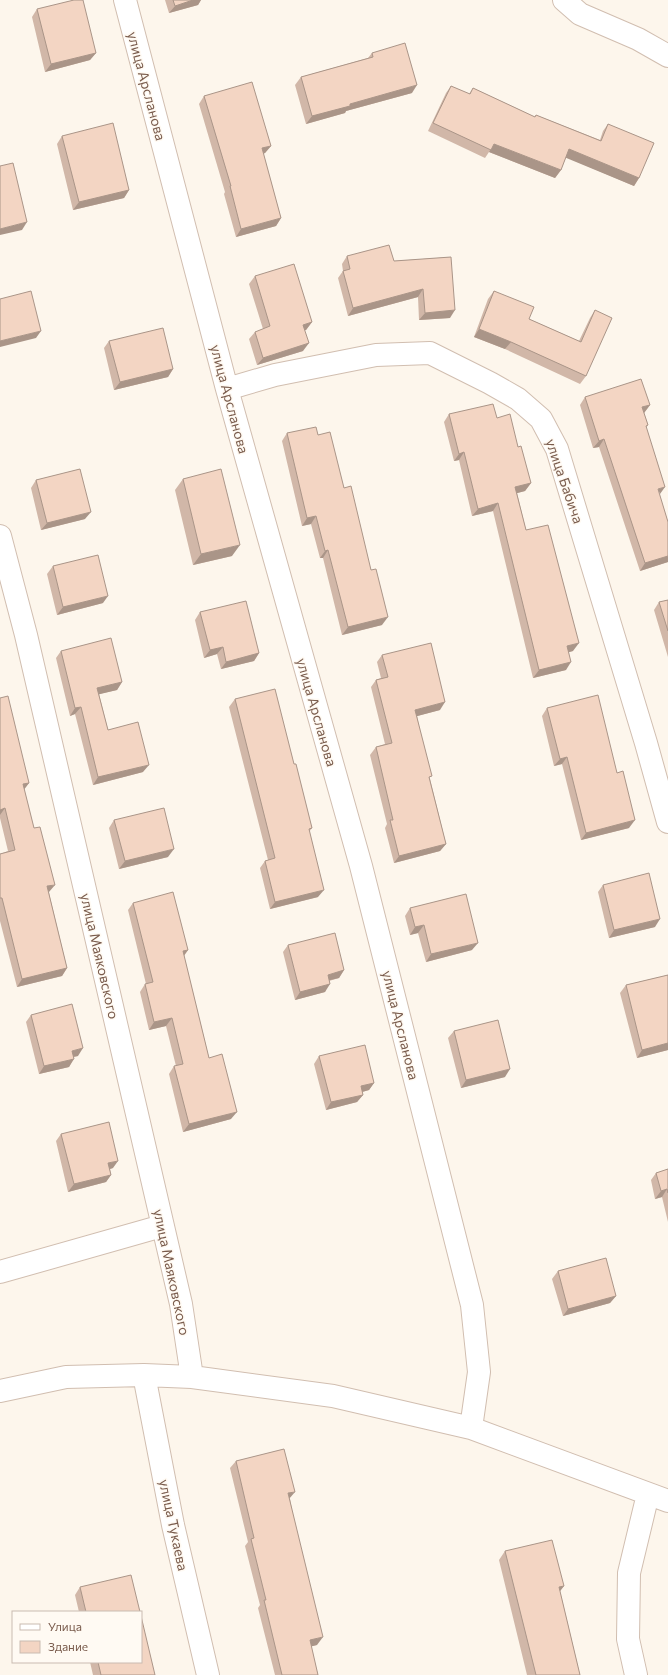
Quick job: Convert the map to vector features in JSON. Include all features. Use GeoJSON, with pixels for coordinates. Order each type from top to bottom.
{"type":"FeatureCollection","features":[{"type":"Feature","properties":{"kind":"street","name":"улица Арсланова"},"geometry":{"type":"LineString","coordinates":[[125,0],[227,388],[361,866],[472,1305],[479,1372],[471,1428]]}},
{"type":"Feature","properties":{"kind":"street"},"geometry":{"type":"LineString","coordinates":[[564,0],[580,14],[638,39],[668,56]]}},
{"type":"Feature","properties":{"kind":"street","name":"улица Бабича"},"geometry":{"type":"LineString","coordinates":[[227,388],[275,376],[376,355],[430,353],[490,383],[518,399],[541,419],[557,449],[646,743],[668,822]]}},
{"type":"Feature","properties":{"kind":"street","name":"улица Маяковского"},"geometry":{"type":"LineString","coordinates":[[0,536],[26,635],[181,1304],[192,1377]]}},
{"type":"Feature","properties":{"kind":"street"},"geometry":{"type":"LineString","coordinates":[[0,1272],[162,1226]]}},
{"type":"Feature","properties":{"kind":"street"},"geometry":{"type":"LineString","coordinates":[[0,1391],[66,1377],[144,1375],[192,1377],[333,1396],[471,1428],[668,1501]]}},
{"type":"Feature","properties":{"kind":"street","name":"улица Тукаева"},"geometry":{"type":"LineString","coordinates":[[144,1375],[173,1525],[208,1675]]}},
{"type":"Feature","properties":{"kind":"street"},"geometry":{"type":"LineString","coordinates":[[636,1675],[628,1639],[629,1574],[648,1494]]}},
{"type":"Feature","properties":{"kind":"building"},"geometry":{"type":"Polygon","coordinates":[[[74,0],[83,0],[96,53],[51,64],[37,9],[74,0]]]}},
{"type":"Feature","properties":{"kind":"building"},"geometry":{"type":"Polygon","coordinates":[[[173,0],[193,0],[175,6],[173,0]]]}},
{"type":"Feature","properties":{"kind":"building"},"geometry":{"type":"Polygon","coordinates":[[[405,43],[417,85],[312,116],[301,77],[373,57],[372,53],[405,43]]]}},
{"type":"Feature","properties":{"kind":"building"},"geometry":{"type":"Polygon","coordinates":[[[252,82],[271,146],[262,148],[281,218],[241,229],[231,186],[204,96],[252,82]]]}},
{"type":"Feature","properties":{"kind":"building"},"geometry":{"type":"Polygon","coordinates":[[[451,86],[470,94],[473,88],[535,117],[536,115],[601,141],[608,124],[654,143],[639,178],[569,149],[561,170],[494,144],[491,150],[433,123],[451,86]]]}},
{"type":"Feature","properties":{"kind":"building"},"geometry":{"type":"Polygon","coordinates":[[[113,123],[129,190],[79,202],[62,136],[113,123]]]}},
{"type":"Feature","properties":{"kind":"building"},"geometry":{"type":"Polygon","coordinates":[[[13,163],[27,222],[0,229],[0,166],[13,163]]]}},
{"type":"Feature","properties":{"kind":"building"},"geometry":{"type":"Polygon","coordinates":[[[389,245],[394,261],[451,257],[455,310],[425,313],[423,289],[353,308],[343,271],[350,269],[347,256],[389,245]]]}},
{"type":"Feature","properties":{"kind":"building"},"geometry":{"type":"Polygon","coordinates":[[[294,264],[312,322],[303,325],[309,343],[263,358],[255,332],[270,326],[255,276],[294,264]]]}},
{"type":"Feature","properties":{"kind":"building"},"geometry":{"type":"Polygon","coordinates":[[[31,291],[41,331],[0,341],[0,299],[31,291]]]}},
{"type":"Feature","properties":{"kind":"building"},"geometry":{"type":"Polygon","coordinates":[[[494,291],[534,307],[529,319],[581,342],[595,310],[612,318],[586,376],[479,329],[494,291]]]}},
{"type":"Feature","properties":{"kind":"building"},"geometry":{"type":"Polygon","coordinates":[[[163,328],[173,369],[120,382],[109,341],[163,328]]]}},
{"type":"Feature","properties":{"kind":"building"},"geometry":{"type":"Polygon","coordinates":[[[641,379],[650,405],[642,407],[648,425],[646,426],[665,487],[658,489],[668,522],[668,556],[645,563],[604,439],[599,441],[585,397],[641,379]]]}},
{"type":"Feature","properties":{"kind":"building"},"geometry":{"type":"Polygon","coordinates":[[[493,404],[497,418],[510,414],[518,447],[521,446],[531,483],[515,487],[526,530],[548,525],[579,643],[567,646],[571,662],[539,670],[498,503],[478,509],[464,452],[459,454],[449,414],[493,404]]]}},
{"type":"Feature","properties":{"kind":"building"},"geometry":{"type":"Polygon","coordinates":[[[316,427],[318,435],[330,432],[344,488],[351,486],[371,570],[376,569],[388,617],[348,627],[328,550],[325,551],[316,516],[307,518],[287,433],[316,427]]]}},
{"type":"Feature","properties":{"kind":"building"},"geometry":{"type":"Polygon","coordinates":[[[80,469],[91,512],[47,523],[36,480],[80,469]]]}},
{"type":"Feature","properties":{"kind":"building"},"geometry":{"type":"Polygon","coordinates":[[[221,469],[240,545],[201,554],[183,479],[221,469]]]}},
{"type":"Feature","properties":{"kind":"building"},"geometry":{"type":"Polygon","coordinates":[[[98,555],[108,596],[63,607],[53,566],[98,555]]]}},
{"type":"Feature","properties":{"kind":"building"},"geometry":{"type":"Polygon","coordinates":[[[668,600],[668,631],[659,602],[668,600]]]}},
{"type":"Feature","properties":{"kind":"building"},"geometry":{"type":"Polygon","coordinates":[[[246,601],[259,653],[226,662],[223,647],[210,650],[200,612],[246,601]]]}},
{"type":"Feature","properties":{"kind":"building"},"geometry":{"type":"Polygon","coordinates":[[[111,638],[122,682],[97,688],[108,730],[138,722],[149,765],[98,777],[81,707],[75,708],[61,651],[111,638]]]}},
{"type":"Feature","properties":{"kind":"building"},"geometry":{"type":"Polygon","coordinates":[[[431,643],[445,702],[415,710],[432,776],[429,777],[446,844],[399,856],[390,820],[393,820],[376,747],[392,743],[376,680],[388,677],[382,655],[431,643]]]}},
{"type":"Feature","properties":{"kind":"building"},"geometry":{"type":"Polygon","coordinates":[[[275,689],[312,828],[309,829],[324,890],[275,902],[265,861],[275,858],[235,699],[275,689]]]}},
{"type":"Feature","properties":{"kind":"building"},"geometry":{"type":"Polygon","coordinates":[[[598,695],[617,773],[623,771],[635,820],[586,833],[567,757],[560,759],[547,708],[598,695]]]}},
{"type":"Feature","properties":{"kind":"building"},"geometry":{"type":"Polygon","coordinates":[[[8,696],[29,783],[23,784],[34,828],[40,827],[55,885],[47,886],[67,968],[22,979],[2,898],[0,898],[0,854],[15,850],[5,808],[0,810],[0,698],[8,696]]]}},
{"type":"Feature","properties":{"kind":"building"},"geometry":{"type":"Polygon","coordinates":[[[164,808],[174,849],[125,861],[114,820],[164,808]]]}},
{"type":"Feature","properties":{"kind":"building"},"geometry":{"type":"Polygon","coordinates":[[[649,873],[660,919],[614,930],[603,885],[649,873]]]}},
{"type":"Feature","properties":{"kind":"building"},"geometry":{"type":"Polygon","coordinates":[[[173,892],[188,950],[183,951],[209,1058],[222,1054],[237,1112],[189,1124],[174,1066],[183,1064],[172,1018],[154,1022],[145,984],[153,982],[133,903],[173,892]]]}},
{"type":"Feature","properties":{"kind":"building"},"geometry":{"type":"Polygon","coordinates":[[[466,894],[478,943],[431,954],[424,925],[415,927],[410,908],[466,894]]]}},
{"type":"Feature","properties":{"kind":"building"},"geometry":{"type":"Polygon","coordinates":[[[335,933],[344,970],[328,975],[330,984],[300,992],[288,945],[335,933]]]}},
{"type":"Feature","properties":{"kind":"building"},"geometry":{"type":"Polygon","coordinates":[[[668,975],[668,1043],[642,1050],[626,985],[668,975]]]}},
{"type":"Feature","properties":{"kind":"building"},"geometry":{"type":"Polygon","coordinates":[[[72,1004],[83,1048],[72,1051],[74,1059],[44,1066],[31,1015],[72,1004]]]}},
{"type":"Feature","properties":{"kind":"building"},"geometry":{"type":"Polygon","coordinates":[[[498,1020],[510,1069],[466,1080],[454,1031],[498,1020]]]}},
{"type":"Feature","properties":{"kind":"building"},"geometry":{"type":"Polygon","coordinates":[[[365,1045],[374,1083],[361,1086],[363,1095],[331,1102],[319,1056],[365,1045]]]}},
{"type":"Feature","properties":{"kind":"building"},"geometry":{"type":"Polygon","coordinates":[[[109,1122],[118,1161],[108,1163],[111,1175],[74,1184],[61,1134],[109,1122]]]}},
{"type":"Feature","properties":{"kind":"building"},"geometry":{"type":"Polygon","coordinates":[[[668,1169],[668,1193],[667,1189],[661,1191],[656,1173],[668,1169]]]}},
{"type":"Feature","properties":{"kind":"building"},"geometry":{"type":"Polygon","coordinates":[[[606,1258],[616,1296],[568,1309],[558,1271],[606,1258]]]}},
{"type":"Feature","properties":{"kind":"building"},"geometry":{"type":"Polygon","coordinates":[[[284,1449],[295,1492],[288,1493],[323,1637],[310,1640],[318,1675],[282,1675],[264,1600],[266,1600],[251,1539],[254,1538],[236,1461],[284,1449]]]}},
{"type":"Feature","properties":{"kind":"building"},"geometry":{"type":"Polygon","coordinates":[[[552,1540],[564,1586],[559,1587],[580,1675],[536,1675],[505,1551],[552,1540]]]}},
{"type":"Feature","properties":{"kind":"building"},"geometry":{"type":"Polygon","coordinates":[[[131,1575],[140,1611],[86,1611],[80,1587],[131,1575]]]}},
{"type":"Feature","properties":{"kind":"building"},"geometry":{"type":"Polygon","coordinates":[[[142,1620],[155,1675],[101,1675],[98,1663],[142,1663],[142,1620]]]}}]}
